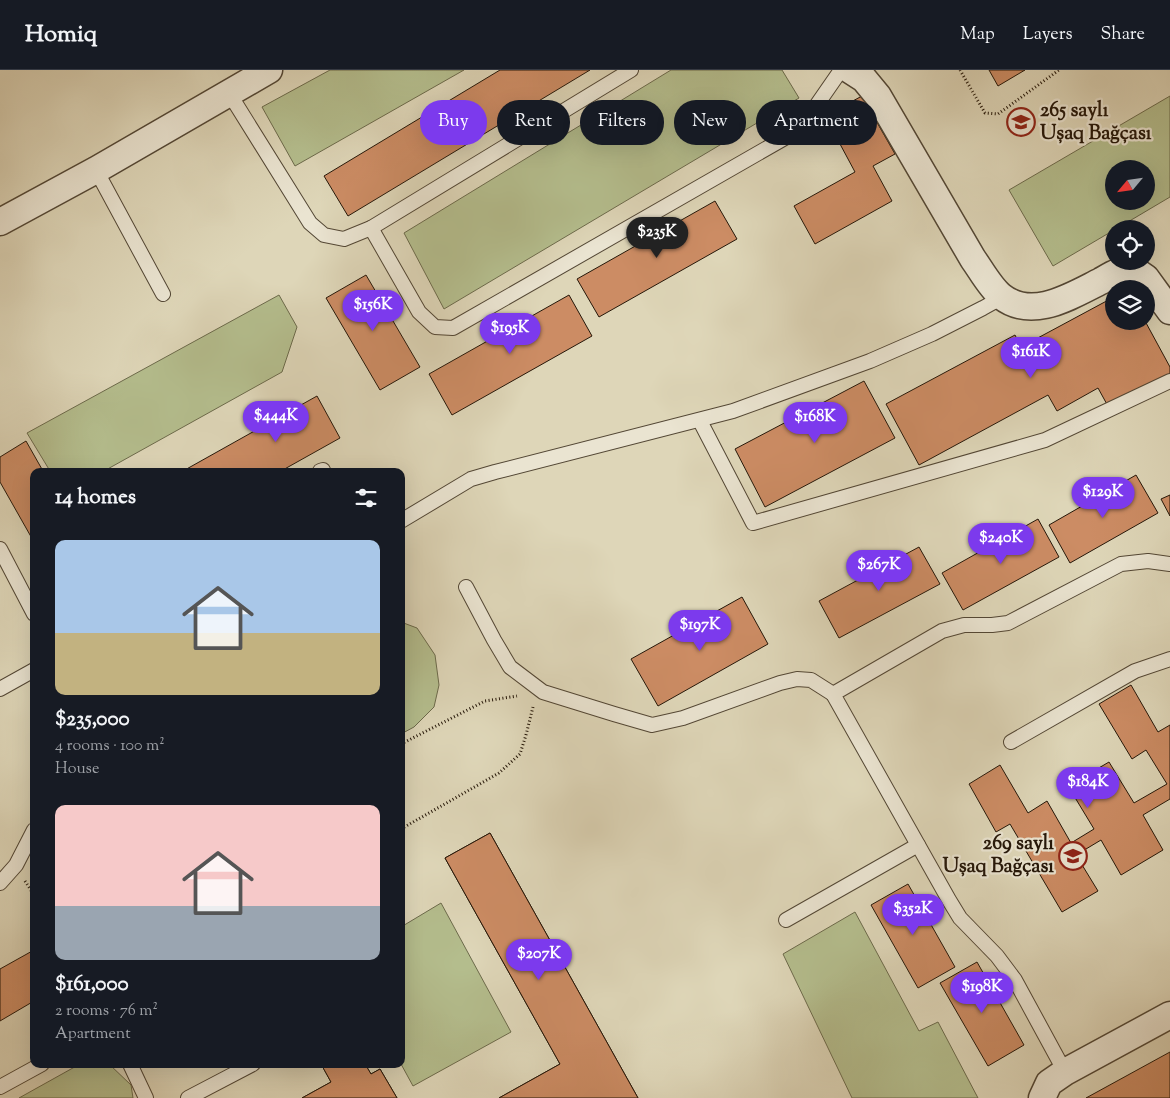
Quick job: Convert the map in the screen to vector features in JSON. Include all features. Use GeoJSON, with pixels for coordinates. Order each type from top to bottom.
{"type":"FeatureCollection","features":[{"type":"Feature","properties":{"kind":"street"},"geometry":{"type":"LineString","coordinates":[[0,222],[96,170],[269,70]]}},
{"type":"Feature","properties":{"kind":"street"},"geometry":{"type":"LineString","coordinates":[[850,70],[864,79],[878,96],[973,259],[1001,296],[1026,307],[1043,306],[1063,301],[1117,272],[1133,269],[1146,278],[1170,311]]}},
{"type":"Feature","properties":{"kind":"street"},"geometry":{"type":"LineString","coordinates":[[1042,1098],[1049,1083],[1065,1072],[1170,1015]]}},
{"type":"Feature","properties":{"kind":"lane"},"geometry":{"type":"LineString","coordinates":[[228,93],[310,223],[324,235],[344,239],[371,228],[631,70]]}},
{"type":"Feature","properties":{"kind":"lane"},"geometry":{"type":"LineString","coordinates":[[371,228],[419,312],[435,327],[453,328],[790,135],[807,119],[841,70]]}},
{"type":"Feature","properties":{"kind":"lane"},"geometry":{"type":"LineString","coordinates":[[96,170],[163,294]]}},
{"type":"Feature","properties":{"kind":"lane"},"geometry":{"type":"LineString","coordinates":[[405,520],[471,479],[733,412],[870,361],[932,334],[983,308],[1001,296]]}},
{"type":"Feature","properties":{"kind":"lane"},"geometry":{"type":"LineString","coordinates":[[700,421],[753,523],[1045,440],[1170,381]]}},
{"type":"Feature","properties":{"kind":"lane"},"geometry":{"type":"LineString","coordinates":[[0,549],[30,606]]}},
{"type":"Feature","properties":{"kind":"lane"},"geometry":{"type":"LineString","coordinates":[[833,694],[942,631],[964,625],[1008,623],[1121,564],[1148,561],[1170,564]]}},
{"type":"Feature","properties":{"kind":"lane"},"geometry":{"type":"LineString","coordinates":[[466,587],[510,667],[543,692],[614,714],[652,725],[684,718],[780,683],[797,679],[810,680],[833,694],[960,918],[997,956],[1015,980],[1065,1072]]}},
{"type":"Feature","properties":{"kind":"lane"},"geometry":{"type":"LineString","coordinates":[[1011,742],[1135,671],[1170,659]]}},
{"type":"Feature","properties":{"kind":"lane"},"geometry":{"type":"LineString","coordinates":[[0,689],[30,672]]}},
{"type":"Feature","properties":{"kind":"lane"},"geometry":{"type":"LineString","coordinates":[[0,883],[16,866],[30,838]]}},
{"type":"Feature","properties":{"kind":"lane"},"geometry":{"type":"LineString","coordinates":[[786,920],[918,845]]}},
{"type":"Feature","properties":{"kind":"lane"},"geometry":{"type":"LineString","coordinates":[[0,1086],[34,1068]]}},
{"type":"Feature","properties":{"kind":"lane"},"geometry":{"type":"LineString","coordinates":[[132,1068],[146,1098]]}},
{"type":"Feature","properties":{"kind":"lane"},"geometry":{"type":"LineString","coordinates":[[188,1098],[245,1068]]}},
{"type":"Feature","properties":{"kind":"path"},"geometry":{"type":"LineString","coordinates":[[960,70],[985,113],[998,114],[1059,70]]}},
{"type":"Feature","properties":{"kind":"path"},"geometry":{"type":"LineString","coordinates":[[405,742],[485,701],[543,692]]}},
{"type":"Feature","properties":{"kind":"path"},"geometry":{"type":"LineString","coordinates":[[405,827],[499,773],[520,754],[533,708],[543,692]]}},
{"type":"Feature","properties":{"kind":"green space"},"geometry":{"type":"Polygon","coordinates":[[[330,70],[464,70],[295,166],[262,107],[330,70]]]}},
{"type":"Feature","properties":{"kind":"green space"},"geometry":{"type":"Polygon","coordinates":[[[671,70],[782,70],[799,98],[796,100],[756,100],[756,124],[746,130],[746,100],[674,100],[674,145],[720,145],[444,309],[404,233],[548,145],[570,145],[570,132],[580,126],[580,145],[664,145],[664,100],[622,100],[671,70]]]}},
{"type":"Feature","properties":{"kind":"green space"},"geometry":{"type":"Polygon","coordinates":[[[1170,96],[1170,197],[1155,206],[1155,160],[1105,160],[1105,210],[1148,210],[1131,220],[1105,220],[1105,235],[1053,266],[1009,190],[1170,96]]]}},
{"type":"Feature","properties":{"kind":"green space"},"geometry":{"type":"Polygon","coordinates":[[[279,295],[297,327],[282,372],[109,468],[48,468],[27,433],[279,295]]]}},
{"type":"Feature","properties":{"kind":"green space"},"geometry":{"type":"Polygon","coordinates":[[[405,624],[417,628],[435,655],[439,685],[434,707],[414,727],[405,732],[405,624]]]}},
{"type":"Feature","properties":{"kind":"green space"},"geometry":{"type":"Polygon","coordinates":[[[441,903],[511,1032],[413,1086],[403,1068],[405,1068],[405,925],[441,903]]]}},
{"type":"Feature","properties":{"kind":"green space"},"geometry":{"type":"Polygon","coordinates":[[[855,912],[919,1031],[938,1022],[978,1098],[852,1098],[783,954],[855,912]]]}},
{"type":"Feature","properties":{"kind":"green space"},"geometry":{"type":"Polygon","coordinates":[[[73,1068],[113,1068],[131,1085],[133,1098],[19,1098],[73,1068]]]}},
{"type":"Feature","properties":{"kind":"building"},"geometry":{"type":"Polygon","coordinates":[[[500,70],[590,70],[540,100],[497,100],[497,126],[487,132],[487,100],[450,100],[500,70]]]}},
{"type":"Feature","properties":{"kind":"building"},"geometry":{"type":"Polygon","coordinates":[[[989,70],[1025,70],[998,86],[989,70]]]}},
{"type":"Feature","properties":{"kind":"building"},"geometry":{"type":"Polygon","coordinates":[[[862,96],[864,100],[855,100],[862,96]]]}},
{"type":"Feature","properties":{"kind":"building"},"geometry":{"type":"Polygon","coordinates":[[[420,118],[420,145],[466,145],[348,216],[324,176],[420,118]]]}},
{"type":"Feature","properties":{"kind":"building"},"geometry":{"type":"Polygon","coordinates":[[[877,122],[895,154],[873,166],[892,201],[815,244],[794,206],[855,172],[841,145],[877,145],[877,122]]]}},
{"type":"Feature","properties":{"kind":"building"},"geometry":{"type":"Polygon","coordinates":[[[715,201],[737,239],[599,317],[577,279],[715,201]]]}},
{"type":"Feature","properties":{"kind":"building"},"geometry":{"type":"Polygon","coordinates":[[[366,275],[420,367],[380,390],[326,298],[366,275]]]}},
{"type":"Feature","properties":{"kind":"building"},"geometry":{"type":"Polygon","coordinates":[[[569,295],[592,336],[452,415],[429,374],[569,295]]]}},
{"type":"Feature","properties":{"kind":"building"},"geometry":{"type":"Polygon","coordinates":[[[1105,302],[1105,330],[1150,330],[1170,367],[1170,375],[1109,408],[1098,388],[1057,411],[1048,395],[919,465],[886,404],[1015,335],[1021,347],[1105,302]]]}},
{"type":"Feature","properties":{"kind":"building"},"geometry":{"type":"Polygon","coordinates":[[[864,381],[895,438],[765,507],[735,449],[864,381]]]}},
{"type":"Feature","properties":{"kind":"building"},"geometry":{"type":"Polygon","coordinates":[[[317,396],[340,438],[286,468],[188,468],[317,396]]]}},
{"type":"Feature","properties":{"kind":"building"},"geometry":{"type":"Polygon","coordinates":[[[26,441],[41,468],[30,468],[30,535],[0,482],[0,457],[26,441]]]}},
{"type":"Feature","properties":{"kind":"building"},"geometry":{"type":"Polygon","coordinates":[[[1136,475],[1158,513],[1070,563],[1049,525],[1136,475]]]}},
{"type":"Feature","properties":{"kind":"building"},"geometry":{"type":"Polygon","coordinates":[[[1170,495],[1170,516],[1161,499],[1170,495]]]}},
{"type":"Feature","properties":{"kind":"building"},"geometry":{"type":"Polygon","coordinates":[[[1038,519],[1059,557],[963,610],[942,573],[1038,519]]]}},
{"type":"Feature","properties":{"kind":"building"},"geometry":{"type":"Polygon","coordinates":[[[919,547],[940,584],[839,638],[819,601],[919,547]]]}},
{"type":"Feature","properties":{"kind":"building"},"geometry":{"type":"Polygon","coordinates":[[[742,597],[768,644],[658,706],[631,659],[742,597]]]}},
{"type":"Feature","properties":{"kind":"building"},"geometry":{"type":"Polygon","coordinates":[[[1131,685],[1158,732],[1170,725],[1170,799],[1143,815],[1163,850],[1121,875],[1101,840],[1076,855],[1098,891],[1062,912],[1010,824],[996,832],[969,784],[1000,765],[1028,813],[1047,801],[1071,843],[1094,829],[1068,786],[1109,762],[1134,803],[1167,784],[1146,750],[1132,759],[1099,704],[1131,685]]]}},
{"type":"Feature","properties":{"kind":"building"},"geometry":{"type":"Polygon","coordinates":[[[490,833],[638,1098],[499,1098],[560,1064],[445,858],[490,833]]]}},
{"type":"Feature","properties":{"kind":"building"},"geometry":{"type":"Polygon","coordinates":[[[490,833],[638,1098],[499,1098],[560,1064],[445,858],[490,833]]]}},
{"type":"Feature","properties":{"kind":"building"},"geometry":{"type":"Polygon","coordinates":[[[908,884],[955,967],[918,988],[871,905],[908,884]]]}},
{"type":"Feature","properties":{"kind":"building"},"geometry":{"type":"Polygon","coordinates":[[[30,952],[30,1003],[0,1021],[0,969],[30,952]]]}},
{"type":"Feature","properties":{"kind":"building"},"geometry":{"type":"Polygon","coordinates":[[[977,962],[1024,1045],[988,1066],[940,983],[977,962]]]}},
{"type":"Feature","properties":{"kind":"building"},"geometry":{"type":"Polygon","coordinates":[[[1170,1052],[1170,1098],[1086,1098],[1170,1052]]]}},
{"type":"Feature","properties":{"kind":"building"},"geometry":{"type":"Polygon","coordinates":[[[323,1068],[367,1068],[371,1074],[380,1069],[397,1098],[302,1098],[331,1082],[323,1068]]]}},
{"type":"Feature","properties":{"kind":"building"},"geometry":{"type":"Polygon","coordinates":[[[323,1068],[367,1068],[371,1074],[380,1069],[397,1098],[302,1098],[331,1082],[323,1068]]]}},
{"type":"Feature","properties":{"kind":"place","name":"265 saylı Uşaq Bağçası"},"geometry":{"type":"Point","coordinates":[1021,122]}},
{"type":"Feature","properties":{"kind":"place","name":"269 saylı Uşaq Bağçası"},"geometry":{"type":"Point","coordinates":[1073,856]}}]}
